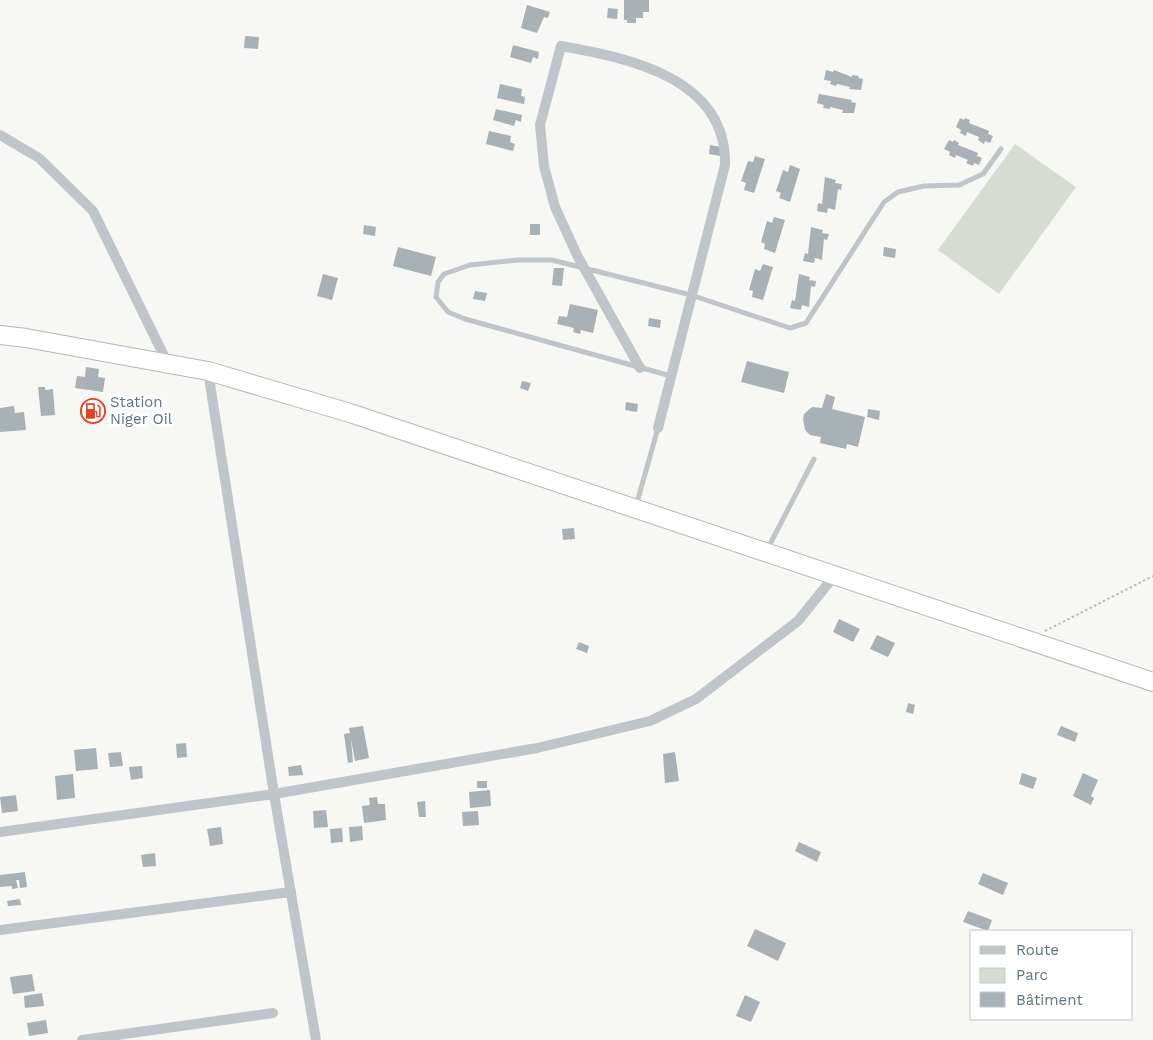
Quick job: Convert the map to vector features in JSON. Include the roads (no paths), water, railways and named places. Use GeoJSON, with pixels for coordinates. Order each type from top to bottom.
{"type":"FeatureCollection","features":[{"type":"Feature","properties":{"kind":"highway"},"geometry":{"type":"LineString","coordinates":[[0,335],[167,362],[208,371],[350,413],[1153,682]]}},
{"type":"Feature","properties":{"kind":"street"},"geometry":{"type":"LineString","coordinates":[[640,368],[585,268],[555,207],[544,166],[540,125],[561,46],[642,65],[684,85],[706,105],[718,125],[726,144],[725,165],[658,428]]}},
{"type":"Feature","properties":{"kind":"street"},"geometry":{"type":"LineString","coordinates":[[0,134],[39,158],[93,211],[167,362]]}},
{"type":"Feature","properties":{"kind":"street"},"geometry":{"type":"LineString","coordinates":[[208,371],[274,794],[316,1040]]}},
{"type":"Feature","properties":{"kind":"street"},"geometry":{"type":"LineString","coordinates":[[0,832],[274,794],[537,748],[650,721],[696,699],[798,621],[835,575]]}},
{"type":"Feature","properties":{"kind":"street"},"geometry":{"type":"LineString","coordinates":[[0,930],[291,892]]}},
{"type":"Feature","properties":{"kind":"street"},"geometry":{"type":"LineString","coordinates":[[82,1040],[273,1013]]}},
{"type":"Feature","properties":{"kind":"lane"},"geometry":{"type":"LineString","coordinates":[[671,376],[465,319],[448,312],[436,297],[438,282],[444,274],[470,265],[518,260],[552,260],[691,295],[790,328],[806,323],[884,202],[898,192],[924,186],[959,185],[983,174],[1001,149]]}},
{"type":"Feature","properties":{"kind":"lane"},"geometry":{"type":"LineString","coordinates":[[635,508],[658,428]]}},
{"type":"Feature","properties":{"kind":"lane"},"geometry":{"type":"LineString","coordinates":[[766,552],[814,458]]}},
{"type":"Feature","properties":{"kind":"place","name":"Station Niger Oil"},"geometry":{"type":"Point","coordinates":[93,411]}}]}
